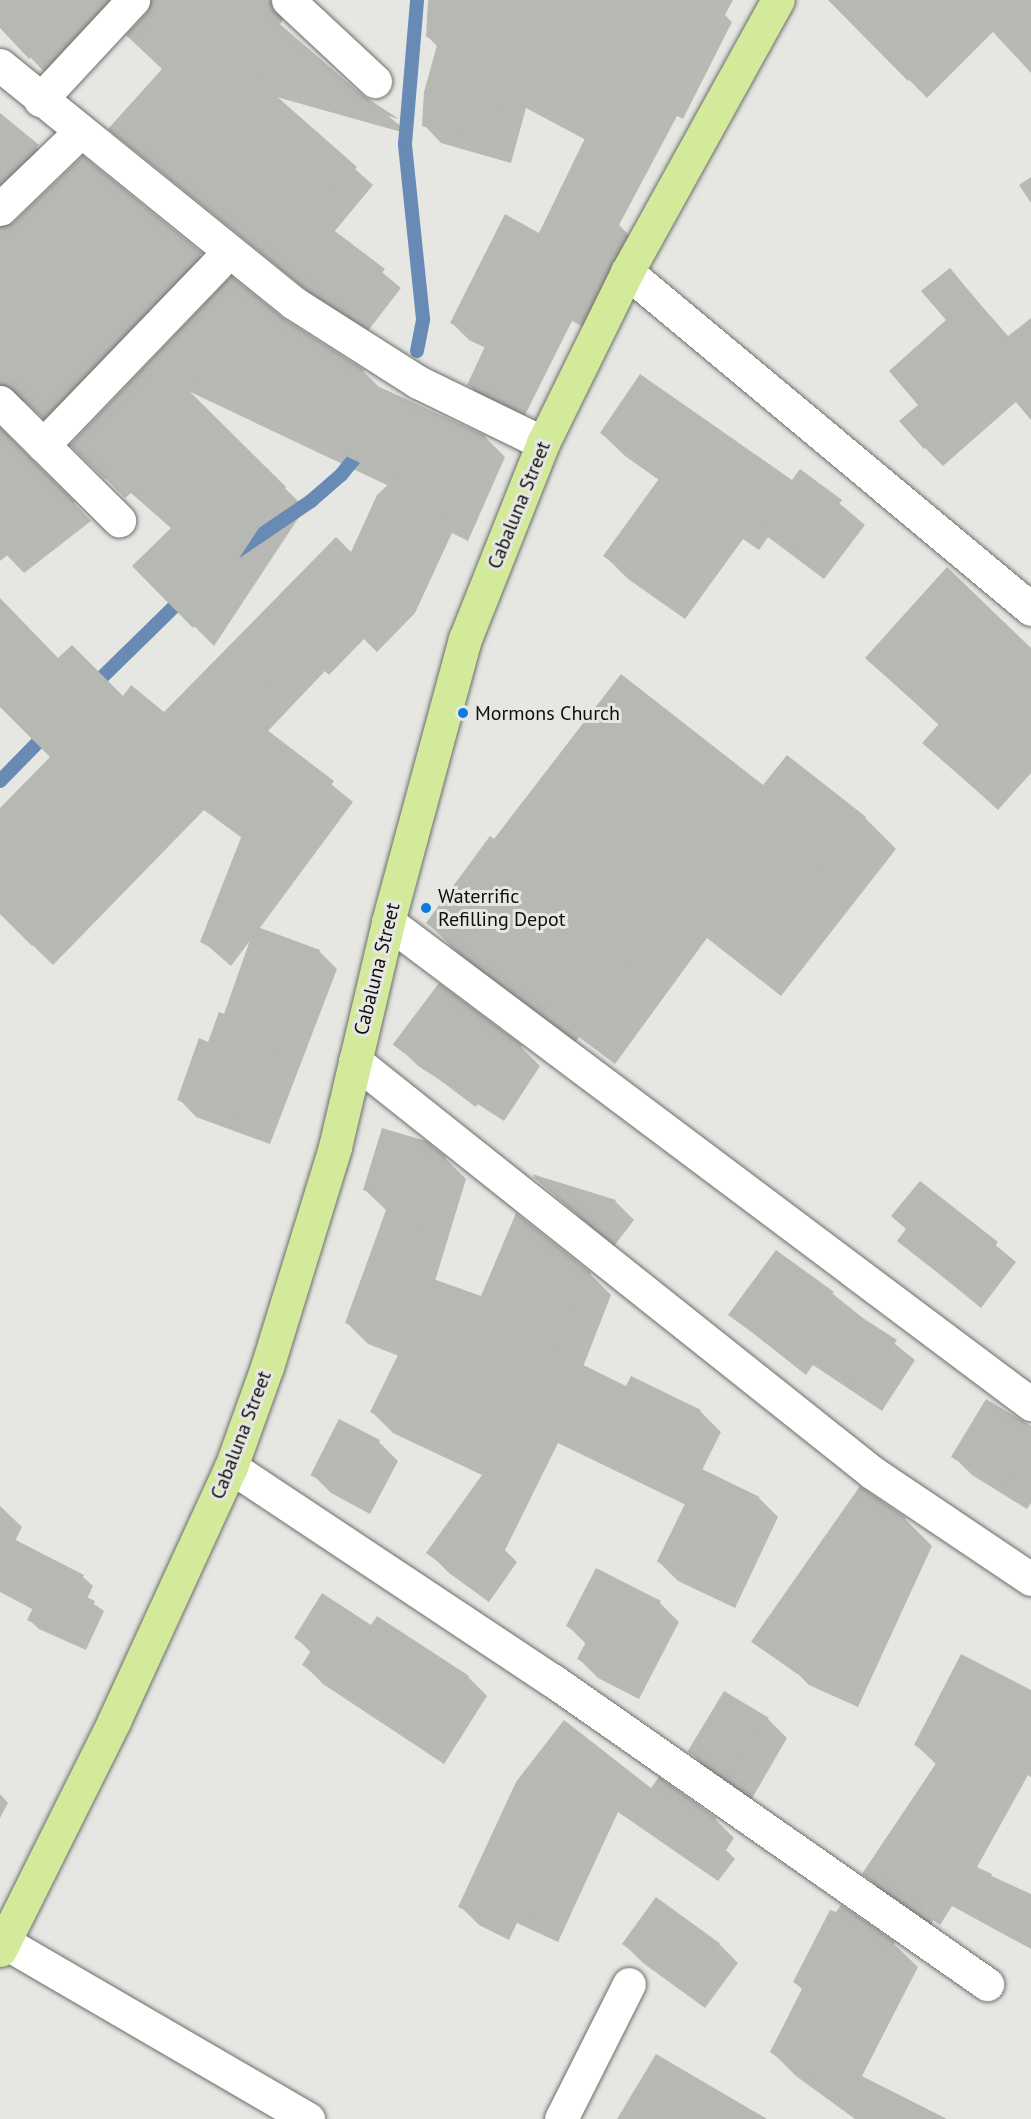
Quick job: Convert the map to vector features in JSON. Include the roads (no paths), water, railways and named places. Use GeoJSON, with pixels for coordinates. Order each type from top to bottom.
{"type":"FeatureCollection","features":[{"type":"Feature","properties":{"kind":"main road","name":"Cabaluna Street"},"geometry":{"type":"LineString","coordinates":[[2,1946],[114,1721],[231,1467],[267,1367],[335,1147],[388,922],[465,639],[543,443],[627,272],[778,0]]}},
{"type":"Feature","properties":{"kind":"street"},"geometry":{"type":"LineString","coordinates":[[40,100],[134,0]]}},
{"type":"Feature","properties":{"kind":"street"},"geometry":{"type":"LineString","coordinates":[[288,0],[375,81]]}},
{"type":"Feature","properties":{"kind":"street"},"geometry":{"type":"LineString","coordinates":[[0,65],[79,133],[228,253],[343,337],[418,382],[543,443]]}},
{"type":"Feature","properties":{"kind":"street"},"geometry":{"type":"LineString","coordinates":[[0,209],[79,133]]}},
{"type":"Feature","properties":{"kind":"street"},"geometry":{"type":"LineString","coordinates":[[43,445],[228,253]]}},
{"type":"Feature","properties":{"kind":"street"},"geometry":{"type":"LineString","coordinates":[[627,272],[1031,609]]}},
{"type":"Feature","properties":{"kind":"street"},"geometry":{"type":"LineString","coordinates":[[0,402],[120,520]]}},
{"type":"Feature","properties":{"kind":"street"},"geometry":{"type":"LineString","coordinates":[[388,922],[1031,1404]]}},
{"type":"Feature","properties":{"kind":"street"},"geometry":{"type":"LineString","coordinates":[[355,1061],[873,1473],[1031,1579]]}},
{"type":"Feature","properties":{"kind":"street"},"geometry":{"type":"LineString","coordinates":[[231,1467],[533,1667],[987,1984]]}},
{"type":"Feature","properties":{"kind":"street"},"geometry":{"type":"LineString","coordinates":[[2,1946],[308,2119]]}},
{"type":"Feature","properties":{"kind":"street"},"geometry":{"type":"LineString","coordinates":[[561,2119],[629,1984]]}},
{"type":"Feature","properties":{"kind":"waterway"},"geometry":{"type":"LineString","coordinates":[[417,0],[405,144],[423,319],[417,351]]}},
{"type":"Feature","properties":{"kind":"waterway"},"geometry":{"type":"LineString","coordinates":[[236,552],[311,501],[341,475],[364,447]]}},
{"type":"Feature","properties":{"kind":"waterway"},"geometry":{"type":"LineString","coordinates":[[90,689],[185,596]]}},
{"type":"Feature","properties":{"kind":"waterway"},"geometry":{"type":"LineString","coordinates":[[0,781],[49,731]]}},
{"type":"Feature","properties":{"kind":"place","name":"Mormons Church"},"geometry":{"type":"Point","coordinates":[463,713]}},
{"type":"Feature","properties":{"kind":"place","name":"Waterrific Refilling Depot"},"geometry":{"type":"Point","coordinates":[426,908]}}]}
